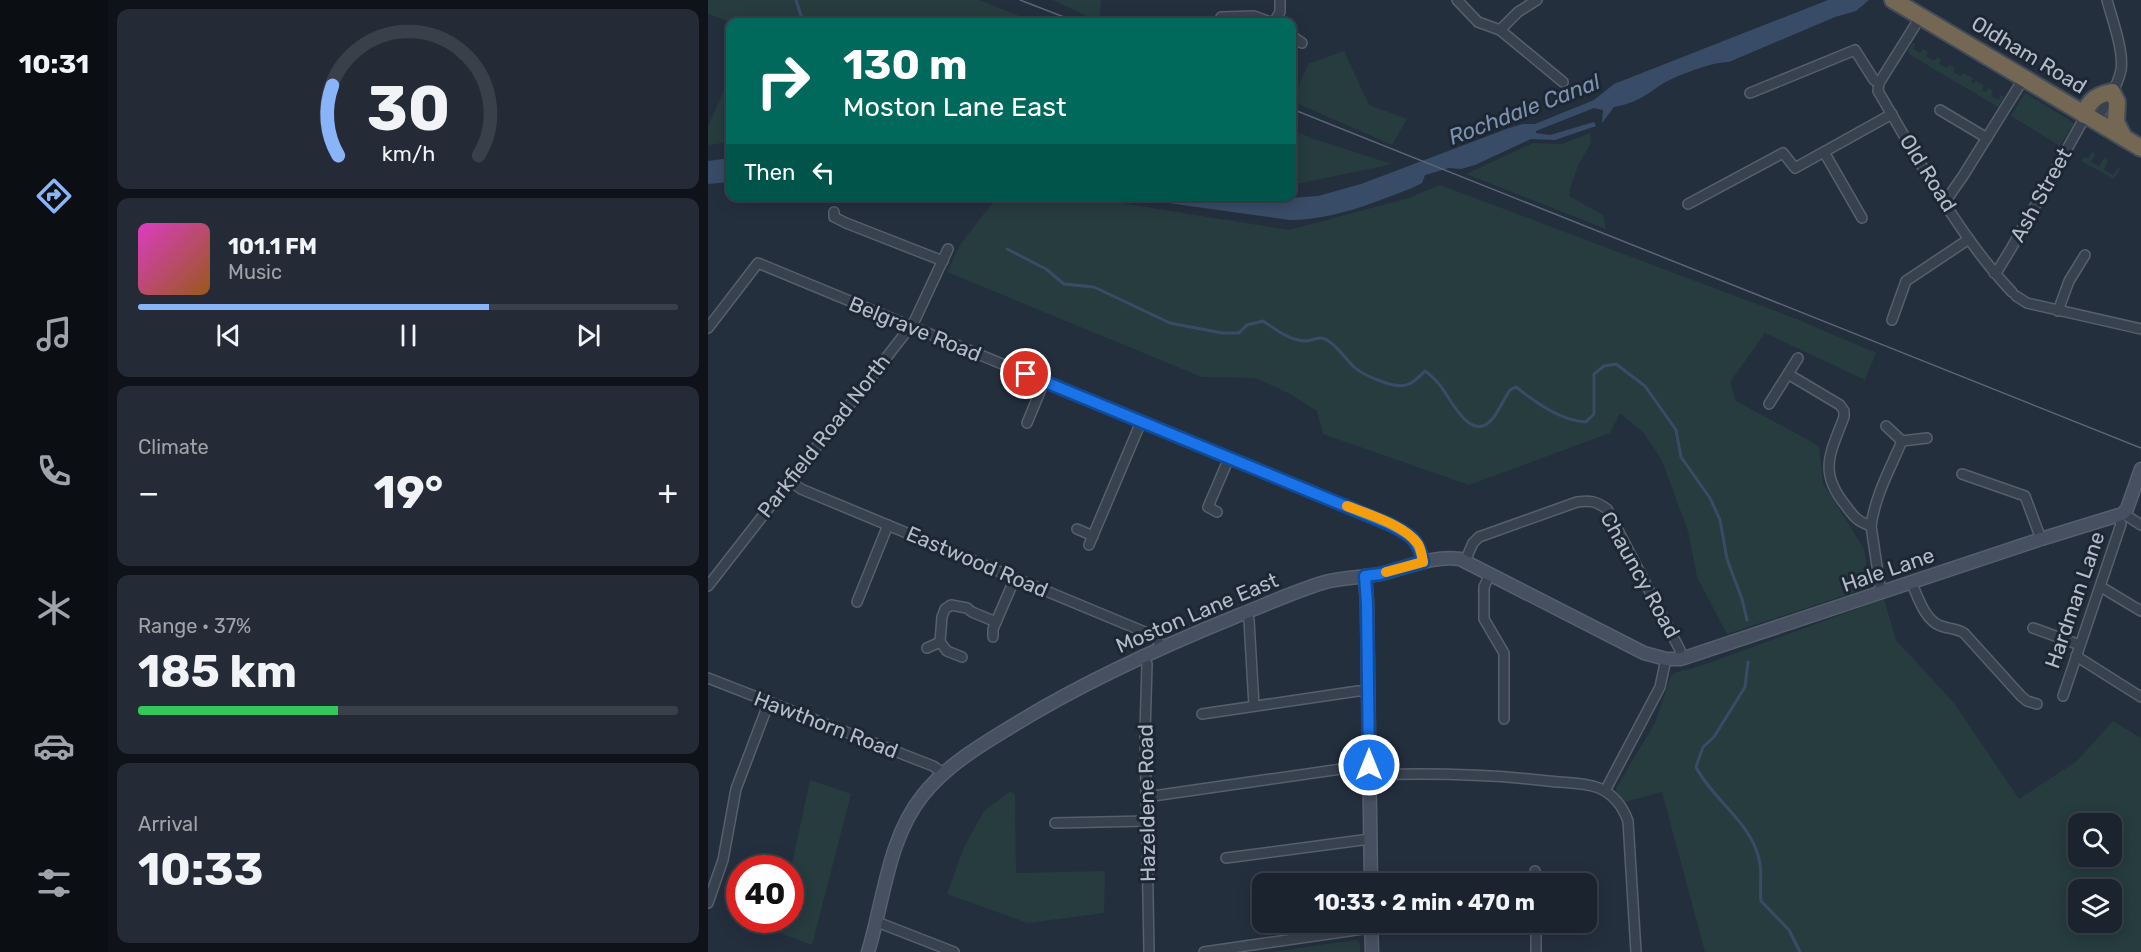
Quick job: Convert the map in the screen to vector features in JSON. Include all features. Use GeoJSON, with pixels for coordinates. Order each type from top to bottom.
{"type":"FeatureCollection","features":[{"type":"Feature","properties":{"kind":"highway","name":"Oldham Road"},"geometry":{"type":"LineString","coordinates":[[1893,0],[2141,148]]}},
{"type":"Feature","properties":{"kind":"highway"},"geometry":{"type":"LineString","coordinates":[[2090,118],[2088,102],[2101,94],[2112,92],[2116,102],[2116,122],[2124,138]]}},
{"type":"Feature","properties":{"kind":"street"},"geometry":{"type":"LineString","coordinates":[[1275,18],[1280,12],[1280,0]]}},
{"type":"Feature","properties":{"kind":"street"},"geometry":{"type":"LineString","coordinates":[[1457,0],[1478,22],[1500,30],[1563,82]]}},
{"type":"Feature","properties":{"kind":"street"},"geometry":{"type":"LineString","coordinates":[[1500,30],[1518,12],[1537,0]]}},
{"type":"Feature","properties":{"kind":"street"},"geometry":{"type":"LineString","coordinates":[[2107,0],[2121,55],[2121,70],[2112,92]]}},
{"type":"Feature","properties":{"kind":"street"},"geometry":{"type":"LineString","coordinates":[[1221,17],[1254,16],[1260,18]]}},
{"type":"Feature","properties":{"kind":"street"},"geometry":{"type":"LineString","coordinates":[[1879,83],[1921,16]]}},
{"type":"Feature","properties":{"kind":"street"},"geometry":{"type":"LineString","coordinates":[[1296,39],[1302,43]]}},
{"type":"Feature","properties":{"kind":"street","name":"Old Road"},"geometry":{"type":"LineString","coordinates":[[1750,93],[1856,50],[1873,79],[1879,83],[1878,91],[1969,239],[1994,273],[2014,294],[2027,303],[2141,329]]}},
{"type":"Feature","properties":{"kind":"street"},"geometry":{"type":"LineString","coordinates":[[1944,200],[1954,189],[2024,78]]}},
{"type":"Feature","properties":{"kind":"street"},"geometry":{"type":"LineString","coordinates":[[1940,110],[1987,138]]}},
{"type":"Feature","properties":{"kind":"street"},"geometry":{"type":"LineString","coordinates":[[1688,204],[1783,153],[1795,168],[1892,114]]}},
{"type":"Feature","properties":{"kind":"street","name":"Ash Street"},"geometry":{"type":"LineString","coordinates":[[1994,273],[2012,247],[2081,124],[2090,118]]}},
{"type":"Feature","properties":{"kind":"street"},"geometry":{"type":"LineString","coordinates":[[1824,152],[1862,219]]}},
{"type":"Feature","properties":{"kind":"street"},"geometry":{"type":"LineString","coordinates":[[834,212],[834,217],[846,223],[943,261]]}},
{"type":"Feature","properties":{"kind":"street"},"geometry":{"type":"LineString","coordinates":[[1892,320],[1906,281],[1969,239]]}},
{"type":"Feature","properties":{"kind":"street","name":"Parkfield Road North"},"geometry":{"type":"LineString","coordinates":[[708,586],[914,322],[918,309],[948,249]]}},
{"type":"Feature","properties":{"kind":"street"},"geometry":{"type":"LineString","coordinates":[[2058,311],[2069,280],[2085,255]]}},
{"type":"Feature","properties":{"kind":"street","name":"Belgrave Road"},"geometry":{"type":"LineString","coordinates":[[708,328],[758,263],[1398,528],[1420,545],[1423,562]]}},
{"type":"Feature","properties":{"kind":"street"},"geometry":{"type":"LineString","coordinates":[[1769,404],[1798,358]]}},
{"type":"Feature","properties":{"kind":"street"},"geometry":{"type":"LineString","coordinates":[[1788,375],[1840,405],[1844,417],[1828,462],[1828,476],[1834,490],[1858,522],[1871,526]]}},
{"type":"Feature","properties":{"kind":"street"},"geometry":{"type":"LineString","coordinates":[[1027,423],[1044,382]]}},
{"type":"Feature","properties":{"kind":"street"},"geometry":{"type":"LineString","coordinates":[[1077,529],[1091,541],[1141,422]]}},
{"type":"Feature","properties":{"kind":"street"},"geometry":{"type":"LineString","coordinates":[[1886,426],[1902,441],[1927,438]]}},
{"type":"Feature","properties":{"kind":"street"},"geometry":{"type":"LineString","coordinates":[[1881,593],[1871,526],[1876,502],[1902,441]]}},
{"type":"Feature","properties":{"kind":"street"},"geometry":{"type":"LineString","coordinates":[[1217,512],[1208,507],[1229,458]]}},
{"type":"Feature","properties":{"kind":"street","name":"Hardman Lane"},"geometry":{"type":"LineString","coordinates":[[2063,696],[2101,587],[2121,524],[2121,515],[2141,469]]}},
{"type":"Feature","properties":{"kind":"street"},"geometry":{"type":"LineString","coordinates":[[1962,474],[2025,496],[2041,539]]}},
{"type":"Feature","properties":{"kind":"street","name":"Eastwood Road"},"geometry":{"type":"LineString","coordinates":[[789,481],[801,489],[1152,635],[1161,647]]}},
{"type":"Feature","properties":{"kind":"street","name":"Chauncy Road"},"geometry":{"type":"LineString","coordinates":[[1465,561],[1473,543],[1479,537],[1577,502],[1599,503],[1607,509],[1680,650],[1681,659]]}},
{"type":"Feature","properties":{"kind":"street"},"geometry":{"type":"LineString","coordinates":[[2121,515],[2141,525]]}},
{"type":"Feature","properties":{"kind":"street","name":"Hale Lane"},"geometry":{"type":"LineString","coordinates":[[1666,659],[1681,659],[2041,539],[2121,515]]}},
{"type":"Feature","properties":{"kind":"street"},"geometry":{"type":"LineString","coordinates":[[857,602],[888,525]]}},
{"type":"Feature","properties":{"kind":"street","name":"Moston Lane East"},"geometry":{"type":"LineString","coordinates":[[868,952],[891,861],[902,829],[923,795],[943,773],[1022,719],[1080,686],[1161,647],[1323,583],[1380,574],[1448,557],[1465,561],[1644,653],[1666,659]]}},
{"type":"Feature","properties":{"kind":"street"},"geometry":{"type":"LineString","coordinates":[[1490,574],[1484,587],[1484,619],[1504,653],[1506,720]]}},
{"type":"Feature","properties":{"kind":"street"},"geometry":{"type":"LineString","coordinates":[[1365,576],[1371,873]]}},
{"type":"Feature","properties":{"kind":"street"},"geometry":{"type":"LineString","coordinates":[[993,637],[996,622],[1015,578]]}},
{"type":"Feature","properties":{"kind":"street"},"geometry":{"type":"LineString","coordinates":[[1911,582],[1928,616],[1933,621],[1940,626],[1957,629],[1964,633],[2021,696],[2035,701]]}},
{"type":"Feature","properties":{"kind":"street"},"geometry":{"type":"LineString","coordinates":[[2101,587],[2141,611]]}},
{"type":"Feature","properties":{"kind":"street"},"geometry":{"type":"LineString","coordinates":[[962,657],[947,651],[940,642],[945,609],[951,605],[967,608],[996,622]]}},
{"type":"Feature","properties":{"kind":"street"},"geometry":{"type":"LineString","coordinates":[[1246,612],[1249,620],[1254,706]]}},
{"type":"Feature","properties":{"kind":"street"},"geometry":{"type":"LineString","coordinates":[[2033,628],[2080,645]]}},
{"type":"Feature","properties":{"kind":"street"},"geometry":{"type":"LineString","coordinates":[[927,648],[940,642]]}},
{"type":"Feature","properties":{"kind":"street","name":"Hazeldene Road"},"geometry":{"type":"LineString","coordinates":[[1143,655],[1147,664],[1145,733],[1149,952]]}},
{"type":"Feature","properties":{"kind":"street"},"geometry":{"type":"LineString","coordinates":[[2076,656],[2141,697]]}},
{"type":"Feature","properties":{"kind":"street"},"geometry":{"type":"LineString","coordinates":[[1605,791],[1660,687],[1666,659]]}},
{"type":"Feature","properties":{"kind":"street","name":"Hawthorn Road"},"geometry":{"type":"LineString","coordinates":[[708,678],[933,766],[943,773]]}},
{"type":"Feature","properties":{"kind":"street"},"geometry":{"type":"LineString","coordinates":[[1202,714],[1368,691]]}},
{"type":"Feature","properties":{"kind":"street"},"geometry":{"type":"LineString","coordinates":[[708,903],[723,860],[736,789],[769,702]]}},
{"type":"Feature","properties":{"kind":"street"},"geometry":{"type":"LineString","coordinates":[[1146,797],[1369,770],[1499,775],[1589,786],[1605,791],[1622,808],[1628,821],[1636,952]]}},
{"type":"Feature","properties":{"kind":"street"},"geometry":{"type":"LineString","coordinates":[[1055,823],[1147,821]]}},
{"type":"Feature","properties":{"kind":"street"},"geometry":{"type":"LineString","coordinates":[[1226,858],[1370,839]]}},
{"type":"Feature","properties":{"kind":"street"},"geometry":{"type":"LineString","coordinates":[[877,922],[954,952]]}},
{"type":"Feature","properties":{"kind":"street"},"geometry":{"type":"LineString","coordinates":[[1204,952],[1335,933]]}},
{"type":"Feature","properties":{"kind":"street"},"geometry":{"type":"LineString","coordinates":[[1371,933],[1372,952]]}},
{"type":"Feature","properties":{"kind":"street"},"geometry":{"type":"LineString","coordinates":[[1536,933],[1536,952]]}},
{"type":"Feature","properties":{"kind":"green space"},"geometry":{"type":"Polygon","coordinates":[[[708,0],[979,0],[1025,18],[726,18],[726,20],[708,14],[708,0]]]}},
{"type":"Feature","properties":{"kind":"green space"},"geometry":{"type":"Polygon","coordinates":[[[1053,0],[1101,0],[1099,18],[1091,18],[1053,0]]]}},
{"type":"Feature","properties":{"kind":"green space"},"geometry":{"type":"Polygon","coordinates":[[[1913,43],[1915,44],[1913,49],[1920,53],[1923,49],[1928,52],[1926,56],[1934,61],[1937,57],[1941,60],[1939,64],[1947,68],[1949,65],[1955,68],[1953,72],[1961,76],[1963,73],[1973,78],[1971,82],[1974,84],[1976,81],[1984,85],[1982,90],[1986,92],[1988,88],[1993,91],[1991,96],[1998,100],[2001,95],[2004,97],[1998,107],[1909,54],[1908,51],[1913,43]]]}},
{"type":"Feature","properties":{"kind":"green space"},"geometry":{"type":"Polygon","coordinates":[[[1344,51],[1369,105],[1407,119],[1392,145],[1296,103],[1296,92],[1308,64],[1344,51]]]}},
{"type":"Feature","properties":{"kind":"green space"},"geometry":{"type":"Polygon","coordinates":[[[726,86],[726,143],[708,145],[708,126],[726,86]]]}},
{"type":"Feature","properties":{"kind":"green space"},"geometry":{"type":"Polygon","coordinates":[[[2025,93],[2074,123],[2060,146],[2011,116],[2025,93]]]}},
{"type":"Feature","properties":{"kind":"green space"},"geometry":{"type":"Polygon","coordinates":[[[1296,132],[1392,164],[1296,183],[1296,132]]]}},
{"type":"Feature","properties":{"kind":"green space"},"geometry":{"type":"Polygon","coordinates":[[[1590,133],[1591,143],[1579,164],[1569,196],[1603,215],[1606,229],[1466,174],[1533,143],[1562,144],[1590,133]]]}},
{"type":"Feature","properties":{"kind":"green space"},"geometry":{"type":"Polygon","coordinates":[[[2092,152],[2095,154],[2091,162],[2099,166],[2104,158],[2108,161],[2104,170],[2113,175],[2118,168],[2120,169],[2114,179],[2081,161],[2085,157],[2088,159],[2092,152]]]}},
{"type":"Feature","properties":{"kind":"green space"},"geometry":{"type":"Polygon","coordinates":[[[1440,185],[1799,320],[1876,353],[1865,380],[1765,333],[1730,382],[1736,401],[1819,446],[1823,483],[1864,549],[1870,587],[1727,634],[1697,577],[1688,531],[1662,461],[1644,433],[1620,413],[1610,433],[1469,485],[1323,434],[1317,411],[1290,394],[1256,378],[1202,377],[947,272],[960,245],[994,201],[1109,201],[1289,230],[1409,198],[1440,185]]]}},
{"type":"Feature","properties":{"kind":"green space"},"geometry":{"type":"Polygon","coordinates":[[[1884,599],[1896,640],[1954,703],[2019,799],[2077,761],[2113,721],[2141,738],[2141,952],[1705,952],[1662,792],[1625,802],[1617,793],[1616,788],[1655,723],[1671,676],[1706,664],[1884,599]]]}},
{"type":"Feature","properties":{"kind":"green space"},"geometry":{"type":"Polygon","coordinates":[[[810,780],[851,794],[812,945],[780,933],[804,933],[804,855],[794,855],[810,780]]]}},
{"type":"Feature","properties":{"kind":"green space"},"geometry":{"type":"Polygon","coordinates":[[[1011,791],[1015,795],[1016,873],[1105,871],[1104,913],[1028,923],[947,894],[964,847],[984,811],[1011,791]]]}},
{"type":"Feature","properties":{"kind":"green space"},"geometry":{"type":"Polygon","coordinates":[[[1356,940],[1360,944],[1360,952],[1271,952],[1356,940]]]}},
{"type":"Feature","properties":{"kind":"water"},"geometry":{"type":"Polygon","coordinates":[[[1828,0],[1869,0],[1856,11],[1835,17],[1729,62],[1693,70],[1673,78],[1638,100],[1614,107],[1602,123],[1603,110],[1594,108],[1536,131],[1536,133],[1550,135],[1594,122],[1596,126],[1555,140],[1531,139],[1475,165],[1461,169],[1449,168],[1425,175],[1422,183],[1412,188],[1352,210],[1322,217],[1290,220],[1154,201],[1296,201],[1296,198],[1318,196],[1361,184],[1509,128],[1523,124],[1535,124],[1594,100],[1614,84],[1828,0]]]}},
{"type":"Feature","properties":{"kind":"water"},"geometry":{"type":"Polygon","coordinates":[[[726,159],[726,182],[708,184],[708,161],[726,159]]]}},
{"type":"Feature","properties":{"kind":"waterway"},"geometry":{"type":"LineString","coordinates":[[796,0],[802,18]]}},
{"type":"Feature","properties":{"kind":"waterway"},"geometry":{"type":"LineString","coordinates":[[1007,249],[1046,269],[1064,284],[1094,287],[1170,323],[1222,333],[1239,333],[1247,325],[1263,321],[1294,339],[1305,341],[1321,338],[1327,340],[1358,370],[1394,385],[1409,384],[1425,371],[1438,383],[1463,418],[1477,426],[1485,425],[1493,418],[1510,390],[1516,387],[1558,414],[1586,422],[1594,414],[1594,374],[1604,366],[1616,364],[1645,386],[1676,430],[1681,457],[1710,498],[1720,520],[1727,559],[1747,620]]}},
{"type":"Feature","properties":{"kind":"waterway"},"geometry":{"type":"LineString","coordinates":[[1748,662],[1745,687],[1714,737],[1703,747],[1696,767],[1711,790],[1740,822],[1755,846],[1760,865],[1761,901],[1789,930],[1800,952]]}},
{"type":"Feature","properties":{"kind":"tram line"},"geometry":{"type":"LineString","coordinates":[[1020,0],[1067,18]]}},
{"type":"Feature","properties":{"kind":"tram line"},"geometry":{"type":"LineString","coordinates":[[1296,111],[2141,448]]}},
{"type":"Feature","properties":{"kind":"slow traffic"},"geometry":{"type":"LineString","coordinates":[[1347,506],[1398,528],[1420,545],[1423,562],[1386,572]]}},
{"type":"Feature","properties":{"kind":"route"},"geometry":{"type":"LineString","coordinates":[[1026,374],[1389,524],[1406,533],[1420,545],[1423,562],[1365,576],[1369,765]]}},
{"type":"Feature","properties":{"kind":"water label","name":"Rochdale Canal"},"geometry":{"type":"Point","coordinates":[1524,109]}}]}
